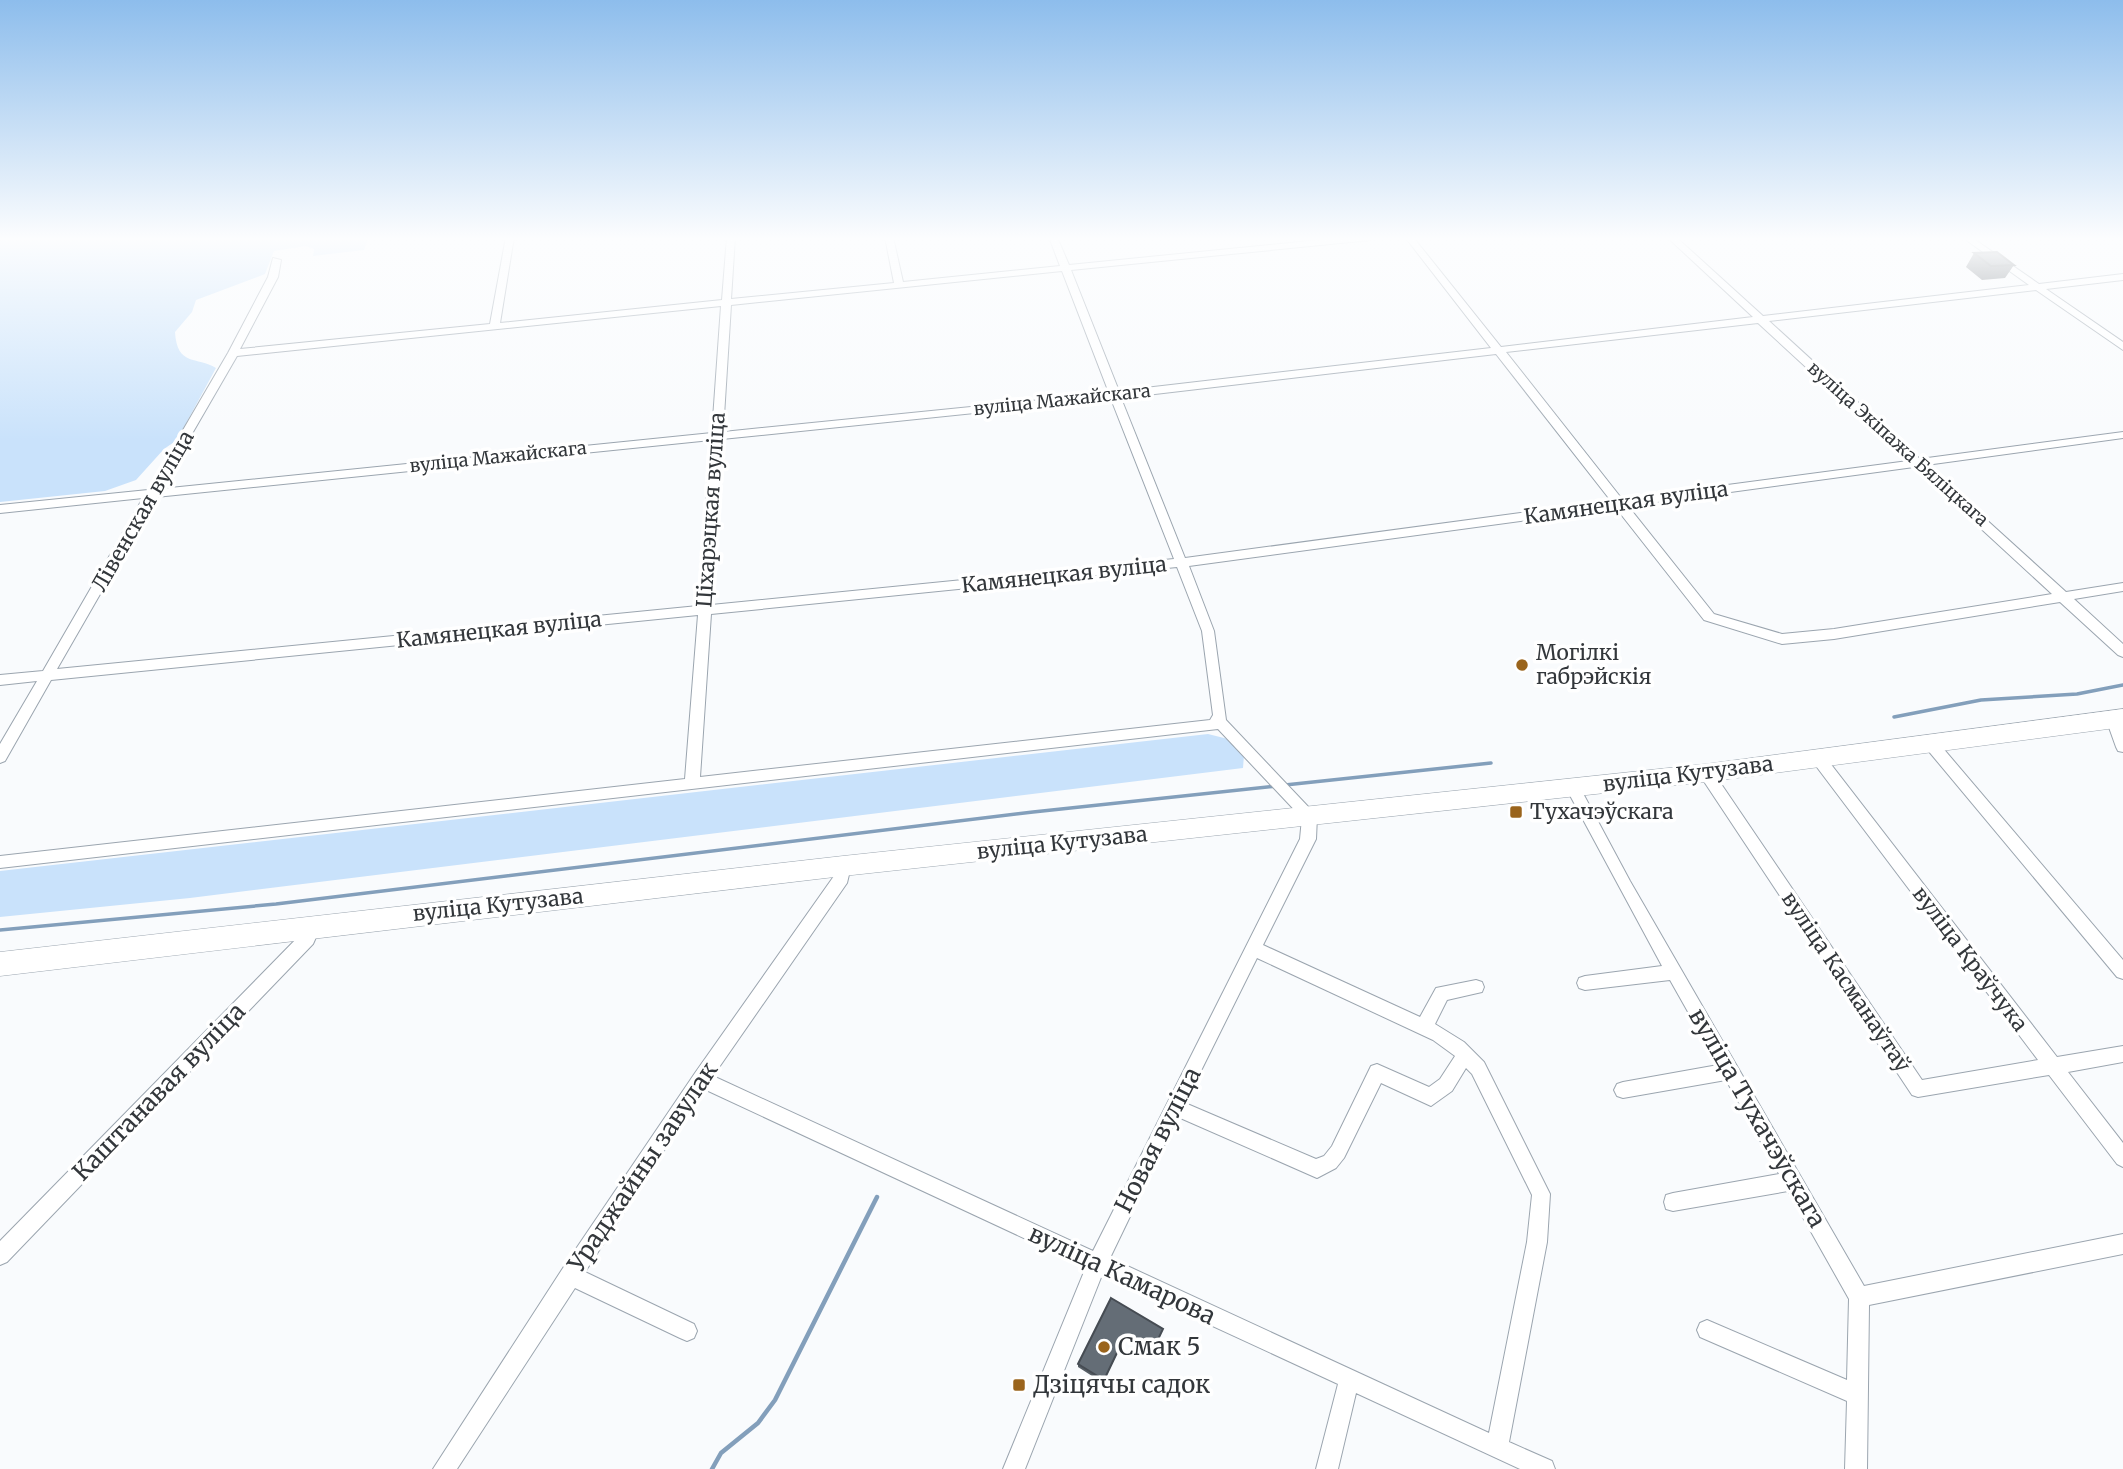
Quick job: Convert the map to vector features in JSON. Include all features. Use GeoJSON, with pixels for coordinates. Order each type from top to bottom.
{"type":"FeatureCollection","features":[{"type":"Feature","properties":{"kind":"main road","name":"вуліца Кутузава"},"geometry":{"type":"LineString","coordinates":[[0,964],[843,866],[1706,773],[2118,718]]}},
{"type":"Feature","properties":{"kind":"street","name":"Лівенская вуліца"},"geometry":{"type":"LineString","coordinates":[[0,757],[155,493],[258,306]]}},
{"type":"Feature","properties":{"kind":"street"},"geometry":{"type":"LineString","coordinates":[[495,326],[498,306]]}},
{"type":"Feature","properties":{"kind":"street"},"geometry":{"type":"LineString","coordinates":[[233,353],[700,306]]}},
{"type":"Feature","properties":{"kind":"street","name":"Ціхарэцкая вуліца"},"geometry":{"type":"LineString","coordinates":[[692,784],[726,306]]}},
{"type":"Feature","properties":{"kind":"street"},"geometry":{"type":"LineString","coordinates":[[1081,306],[1208,631],[1216,723],[1310,816]]}},
{"type":"Feature","properties":{"kind":"street"},"geometry":{"type":"LineString","coordinates":[[1462,306],[1709,617],[1782,639],[1834,634],[2123,587]]}},
{"type":"Feature","properties":{"kind":"street","name":"вуліца Экіпажа Бяліцкага"},"geometry":{"type":"LineString","coordinates":[[1746,306],[2123,652]]}},
{"type":"Feature","properties":{"kind":"street","name":"вуліца Мажайскага"},"geometry":{"type":"LineString","coordinates":[[0,509],[1116,395],[1887,306]]}},
{"type":"Feature","properties":{"kind":"street"},"geometry":{"type":"LineString","coordinates":[[2064,306],[2123,347]]}},
{"type":"Feature","properties":{"kind":"street","name":"Камянецкая вуліца"},"geometry":{"type":"LineString","coordinates":[[0,680],[1180,563],[2123,435]]}},
{"type":"Feature","properties":{"kind":"street"},"geometry":{"type":"LineString","coordinates":[[2118,718],[2123,747]]}},
{"type":"Feature","properties":{"kind":"street"},"geometry":{"type":"LineString","coordinates":[[0,862],[1216,723]]}},
{"type":"Feature","properties":{"kind":"street"},"geometry":{"type":"LineString","coordinates":[[1931,744],[2123,972]]}},
{"type":"Feature","properties":{"kind":"street","name":"вуліца Краўчука"},"geometry":{"type":"LineString","coordinates":[[1818,758],[2123,1158]]}},
{"type":"Feature","properties":{"kind":"street","name":"вуліца Касманаўтаў"},"geometry":{"type":"LineString","coordinates":[[1706,773],[1918,1088],[2123,1054]]}},
{"type":"Feature","properties":{"kind":"street","name":"вуліца Тухачэўскага"},"geometry":{"type":"LineString","coordinates":[[1573,788],[1673,972],[1859,1297]]}},
{"type":"Feature","properties":{"kind":"street","name":"Новая вуліца"},"geometry":{"type":"LineString","coordinates":[[1014,1469],[1097,1264],[1308,839],[1310,816]]}},
{"type":"Feature","properties":{"kind":"street","name":"Ураджайны завулак"},"geometry":{"type":"LineString","coordinates":[[444,1469],[701,1079],[842,878],[843,866]]}},
{"type":"Feature","properties":{"kind":"street","name":"Каштанавая вуліца"},"geometry":{"type":"LineString","coordinates":[[0,1255],[307,939],[313,926]]}},
{"type":"Feature","properties":{"kind":"street"},"geometry":{"type":"LineString","coordinates":[[1254,949],[1439,1034],[1468,1057],[1478,1068],[1541,1194],[1537,1242],[1497,1448]]}},
{"type":"Feature","properties":{"kind":"street"},"geometry":{"type":"LineString","coordinates":[[1585,983],[1673,972]]}},
{"type":"Feature","properties":{"kind":"street"},"geometry":{"type":"LineString","coordinates":[[1424,1027],[1442,993],[1476,987]]}},
{"type":"Feature","properties":{"kind":"street"},"geometry":{"type":"LineString","coordinates":[[1174,1107],[1317,1169],[1330,1162],[1338,1152],[1377,1072],[1431,1097],[1446,1085],[1457,1065],[1468,1057]]}},
{"type":"Feature","properties":{"kind":"street"},"geometry":{"type":"LineString","coordinates":[[1623,1090],[1730,1071]]}},
{"type":"Feature","properties":{"kind":"street","name":"вуліца Камарова"},"geometry":{"type":"LineString","coordinates":[[701,1079],[1544,1469]]}},
{"type":"Feature","properties":{"kind":"street"},"geometry":{"type":"LineString","coordinates":[[1673,1202],[1792,1181]]}},
{"type":"Feature","properties":{"kind":"street"},"geometry":{"type":"LineString","coordinates":[[1856,1469],[1859,1297],[2123,1244]]}},
{"type":"Feature","properties":{"kind":"street"},"geometry":{"type":"LineString","coordinates":[[570,1275],[687,1331]]}},
{"type":"Feature","properties":{"kind":"street"},"geometry":{"type":"LineString","coordinates":[[1707,1330],[1857,1395]]}},
{"type":"Feature","properties":{"kind":"street"},"geometry":{"type":"LineString","coordinates":[[1327,1469],[1349,1379]]}},
{"type":"Feature","properties":{"kind":"shaded area"},"geometry":{"type":"Polygon","coordinates":[[[0,306],[194,306],[175,332],[177,343],[184,356],[216,368],[177,440],[164,449],[136,480],[105,491],[0,502],[0,306]]]}},
{"type":"Feature","properties":{"kind":"shaded area"},"geometry":{"type":"Polygon","coordinates":[[[1208,734],[1228,739],[1244,755],[1243,768],[190,898],[0,917],[0,871],[1208,734]]]}},
{"type":"Feature","properties":{"kind":"building","name":"Смак 5"},"geometry":{"type":"Polygon","coordinates":[[[1111,1298],[1163,1329],[1152,1352],[1125,1336],[1104,1380],[1078,1364],[1111,1298]]]}},
{"type":"Feature","properties":{"kind":"waterway"},"geometry":{"type":"LineString","coordinates":[[1894,717],[1981,700],[2077,694],[2123,685]]}},
{"type":"Feature","properties":{"kind":"waterway"},"geometry":{"type":"LineString","coordinates":[[1285,785],[1491,763]]}},
{"type":"Feature","properties":{"kind":"waterway"},"geometry":{"type":"LineString","coordinates":[[0,930],[276,904],[1033,812],[1277,786]]}},
{"type":"Feature","properties":{"kind":"waterway"},"geometry":{"type":"LineString","coordinates":[[712,1469],[721,1453],[758,1423],[775,1400],[877,1197]]}},
{"type":"Feature","properties":{"kind":"place","name":"Могілкі габрэйскія"},"geometry":{"type":"Point","coordinates":[1522,665]}},
{"type":"Feature","properties":{"kind":"place","name":"Тухачэўскага"},"geometry":{"type":"Point","coordinates":[1516,812]}},
{"type":"Feature","properties":{"kind":"place","name":"Смак 5"},"geometry":{"type":"Point","coordinates":[1104,1347]}},
{"type":"Feature","properties":{"kind":"place","name":"Дзіцячы садок"},"geometry":{"type":"Point","coordinates":[1019,1385]}}]}
